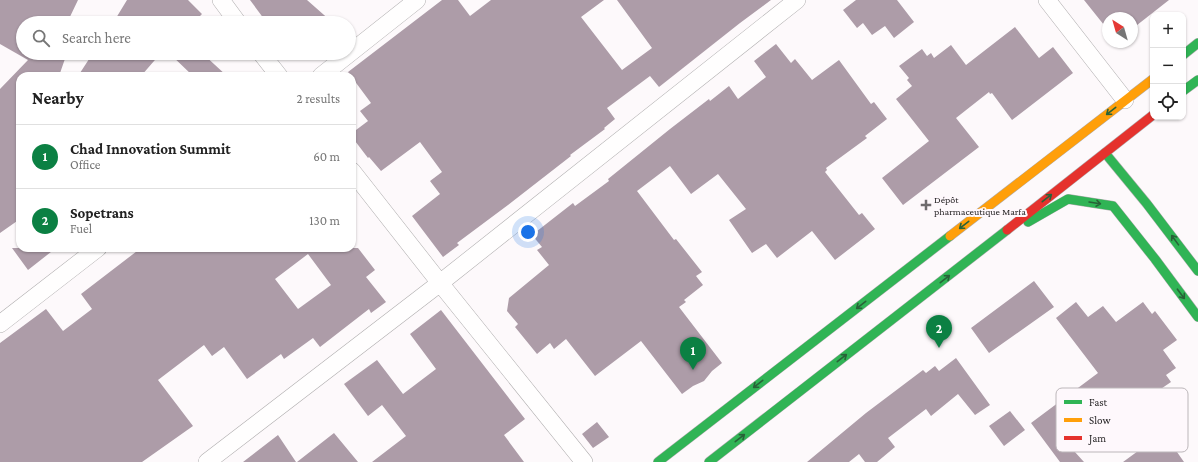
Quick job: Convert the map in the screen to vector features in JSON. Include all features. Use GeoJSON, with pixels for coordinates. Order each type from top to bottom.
{"type":"FeatureCollection","features":[{"type":"Feature","properties":{"kind":"main road"},"geometry":{"type":"LineString","coordinates":[[1186,53],[1198,44]]}},
{"type":"Feature","properties":{"kind":"main road"},"geometry":{"type":"LineString","coordinates":[[1186,89],[1198,80]]}},
{"type":"Feature","properties":{"kind":"main road"},"geometry":{"type":"LineString","coordinates":[[658,462],[1150,81]]}},
{"type":"Feature","properties":{"kind":"main road"},"geometry":{"type":"LineString","coordinates":[[709,462],[1150,117]]}},
{"type":"Feature","properties":{"kind":"main road"},"geometry":{"type":"LineString","coordinates":[[1105,153],[1152,210],[1198,271]]}},
{"type":"Feature","properties":{"kind":"main road"},"geometry":{"type":"LineString","coordinates":[[986,247],[1068,198],[1113,206],[1198,317]]}},
{"type":"Feature","properties":{"kind":"street"},"geometry":{"type":"LineString","coordinates":[[221,0],[233,16]]}},
{"type":"Feature","properties":{"kind":"street"},"geometry":{"type":"LineString","coordinates":[[356,48],[417,0]]}},
{"type":"Feature","properties":{"kind":"street"},"geometry":{"type":"LineString","coordinates":[[208,462],[440,283],[797,0]]}},
{"type":"Feature","properties":{"kind":"street"},"geometry":{"type":"LineString","coordinates":[[1047,0],[1125,100]]}},
{"type":"Feature","properties":{"kind":"street"},"geometry":{"type":"LineString","coordinates":[[266,60],[276,72]]}},
{"type":"Feature","properties":{"kind":"street"},"geometry":{"type":"LineString","coordinates":[[326,72],[341,60]]}},
{"type":"Feature","properties":{"kind":"street"},"geometry":{"type":"LineString","coordinates":[[356,176],[584,462]]}},
{"type":"Feature","properties":{"kind":"street"},"geometry":{"type":"LineString","coordinates":[[0,324],[93,252]]}},
{"type":"Feature","properties":{"kind":"building"},"geometry":{"type":"Polygon","coordinates":[[[0,0],[78,0],[70,16],[16,16],[16,53],[0,44],[0,0]]]}},
{"type":"Feature","properties":{"kind":"building"},"geometry":{"type":"Polygon","coordinates":[[[127,0],[188,0],[202,14],[200,16],[117,16],[127,0]]]}},
{"type":"Feature","properties":{"kind":"building"},"geometry":{"type":"Polygon","coordinates":[[[250,0],[307,0],[325,16],[262,16],[250,0]]]}},
{"type":"Feature","properties":{"kind":"building"},"geometry":{"type":"Polygon","coordinates":[[[442,0],[458,0],[470,16],[491,0],[604,0],[581,17],[622,70],[652,48],[617,0],[771,0],[659,87],[650,76],[607,108],[615,119],[604,128],[605,129],[457,243],[459,245],[443,257],[412,216],[440,194],[430,181],[442,172],[420,142],[381,171],[369,157],[368,158],[356,142],[356,130],[368,121],[360,111],[371,103],[356,83],[356,72],[348,72],[442,0]]]}},
{"type":"Feature","properties":{"kind":"building"},"geometry":{"type":"Polygon","coordinates":[[[856,0],[897,0],[914,22],[894,38],[885,26],[872,35],[863,23],[857,28],[843,10],[856,0]]]}},
{"type":"Feature","properties":{"kind":"building"},"geometry":{"type":"Polygon","coordinates":[[[1084,0],[1169,0],[1154,12],[1150,12],[1150,15],[1138,24],[1138,12],[1102,12],[1102,22],[1084,0]]]}},
{"type":"Feature","properties":{"kind":"building"},"geometry":{"type":"Polygon","coordinates":[[[1015,27],[1039,58],[1053,47],[1073,73],[1012,120],[992,93],[990,94],[989,92],[956,118],[979,147],[903,205],[882,178],[929,141],[896,99],[912,86],[907,80],[909,78],[899,66],[922,49],[927,56],[931,53],[934,58],[951,45],[966,65],[1015,27]]]}},
{"type":"Feature","properties":{"kind":"building"},"geometry":{"type":"Polygon","coordinates":[[[776,44],[791,63],[795,59],[812,80],[839,60],[871,104],[874,102],[887,119],[865,136],[867,138],[826,168],[827,170],[825,172],[859,215],[862,213],[875,229],[835,260],[812,231],[777,258],[766,244],[752,253],[729,220],[746,209],[718,174],[691,194],[670,166],[637,191],[674,240],[676,239],[702,272],[696,276],[703,285],[684,300],[686,302],[679,307],[722,363],[712,371],[704,381],[693,386],[682,394],[641,341],[595,376],[566,339],[554,349],[550,343],[537,354],[515,327],[518,324],[507,311],[509,298],[549,265],[537,250],[542,247],[532,235],[573,203],[575,206],[609,181],[608,179],[709,99],[710,101],[729,86],[738,99],[766,77],[754,61],[776,44]]]}},
{"type":"Feature","properties":{"kind":"building"},"geometry":{"type":"Polygon","coordinates":[[[28,60],[65,60],[60,72],[16,72],[28,60]]]}},
{"type":"Feature","properties":{"kind":"building"},"geometry":{"type":"Polygon","coordinates":[[[88,60],[155,60],[144,72],[81,72],[88,60]]]}},
{"type":"Feature","properties":{"kind":"building"},"geometry":{"type":"Polygon","coordinates":[[[176,60],[210,60],[223,72],[189,72],[176,60]]]}},
{"type":"Feature","properties":{"kind":"building"},"geometry":{"type":"Polygon","coordinates":[[[16,72],[16,222],[0,233],[0,89],[16,72]]]}},
{"type":"Feature","properties":{"kind":"building"},"geometry":{"type":"Polygon","coordinates":[[[12,248],[16,248],[16,252],[51,252],[28,270],[12,248]]]}},
{"type":"Feature","properties":{"kind":"building"},"geometry":{"type":"Polygon","coordinates":[[[356,248],[358,248],[375,270],[366,277],[386,302],[371,313],[369,309],[320,347],[313,338],[284,359],[281,354],[247,379],[224,347],[212,356],[204,345],[158,380],[193,426],[142,462],[0,462],[0,343],[46,309],[63,331],[92,309],[81,294],[136,252],[356,252],[356,248]],[[308,254],[275,279],[298,309],[331,285],[308,254]]]}},
{"type":"Feature","properties":{"kind":"building"},"geometry":{"type":"Polygon","coordinates":[[[1034,281],[1054,307],[989,353],[971,328],[1034,281]]]}},
{"type":"Feature","properties":{"kind":"building"},"geometry":{"type":"Polygon","coordinates":[[[1076,302],[1088,317],[1103,306],[1116,322],[1143,302],[1152,314],[1155,311],[1177,340],[1163,350],[1176,368],[1166,375],[1171,382],[1162,388],[1078,388],[1098,373],[1056,318],[1076,302]]]}},
{"type":"Feature","properties":{"kind":"building"},"geometry":{"type":"Polygon","coordinates":[[[441,310],[525,419],[504,435],[524,462],[372,462],[406,436],[382,405],[368,416],[344,384],[377,360],[403,394],[436,369],[410,334],[441,310]]]}},
{"type":"Feature","properties":{"kind":"building"},"geometry":{"type":"Polygon","coordinates":[[[956,358],[990,405],[975,415],[958,394],[931,416],[926,409],[888,438],[895,447],[877,462],[865,462],[859,454],[849,462],[807,462],[866,413],[923,370],[926,373],[935,366],[939,371],[956,358]]]}},
{"type":"Feature","properties":{"kind":"building"},"geometry":{"type":"Polygon","coordinates":[[[1056,404],[1056,452],[1075,452],[1084,462],[1060,462],[1031,423],[1056,404]]]}},
{"type":"Feature","properties":{"kind":"building"},"geometry":{"type":"Polygon","coordinates":[[[1010,411],[1025,430],[1004,446],[989,426],[1010,411]]]}},
{"type":"Feature","properties":{"kind":"building"},"geometry":{"type":"Polygon","coordinates":[[[597,422],[609,437],[593,448],[582,434],[597,422]]]}},
{"type":"Feature","properties":{"kind":"building"},"geometry":{"type":"Polygon","coordinates":[[[334,433],[358,462],[297,462],[334,433]]]}},
{"type":"Feature","properties":{"kind":"building"},"geometry":{"type":"Polygon","coordinates":[[[278,435],[296,462],[243,462],[278,435]]]}},
{"type":"Feature","properties":{"kind":"building"},"geometry":{"type":"Polygon","coordinates":[[[1137,452],[1177,452],[1184,462],[1123,462],[1137,452]]]}},
{"type":"Feature","properties":{"kind":"traffic: fast"},"geometry":{"type":"LineString","coordinates":[[1186,53],[1198,43]]}},
{"type":"Feature","properties":{"kind":"traffic: fast"},"geometry":{"type":"LineString","coordinates":[[1186,89],[1198,80]]}},
{"type":"Feature","properties":{"kind":"traffic: fast"},"geometry":{"type":"LineString","coordinates":[[1105,153],[1147,204],[1198,271]]}},
{"type":"Feature","properties":{"kind":"traffic: fast"},"geometry":{"type":"LineString","coordinates":[[1028,222],[1068,199],[1113,206],[1198,317]]}},
{"type":"Feature","properties":{"kind":"traffic: fast"},"geometry":{"type":"LineString","coordinates":[[709,462],[1007,230]]}},
{"type":"Feature","properties":{"kind":"traffic: fast"},"geometry":{"type":"LineString","coordinates":[[658,462],[950,236]]}},
{"type":"Feature","properties":{"kind":"traffic: slow"},"geometry":{"type":"LineString","coordinates":[[950,236],[1150,81]]}},
{"type":"Feature","properties":{"kind":"traffic: jam"},"geometry":{"type":"LineString","coordinates":[[1007,230],[1150,117]]}},
{"type":"Feature","properties":{"kind":"place","name":"Dépôt pharmaceutique Marfa"},"geometry":{"type":"Point","coordinates":[926,205]}},
{"type":"Feature","properties":{"kind":"place","name":"Sopetrans"},"geometry":{"type":"Point","coordinates":[939,348]}},
{"type":"Feature","properties":{"kind":"place","name":"Chad Innovation Summit"},"geometry":{"type":"Point","coordinates":[693,370]}}]}
